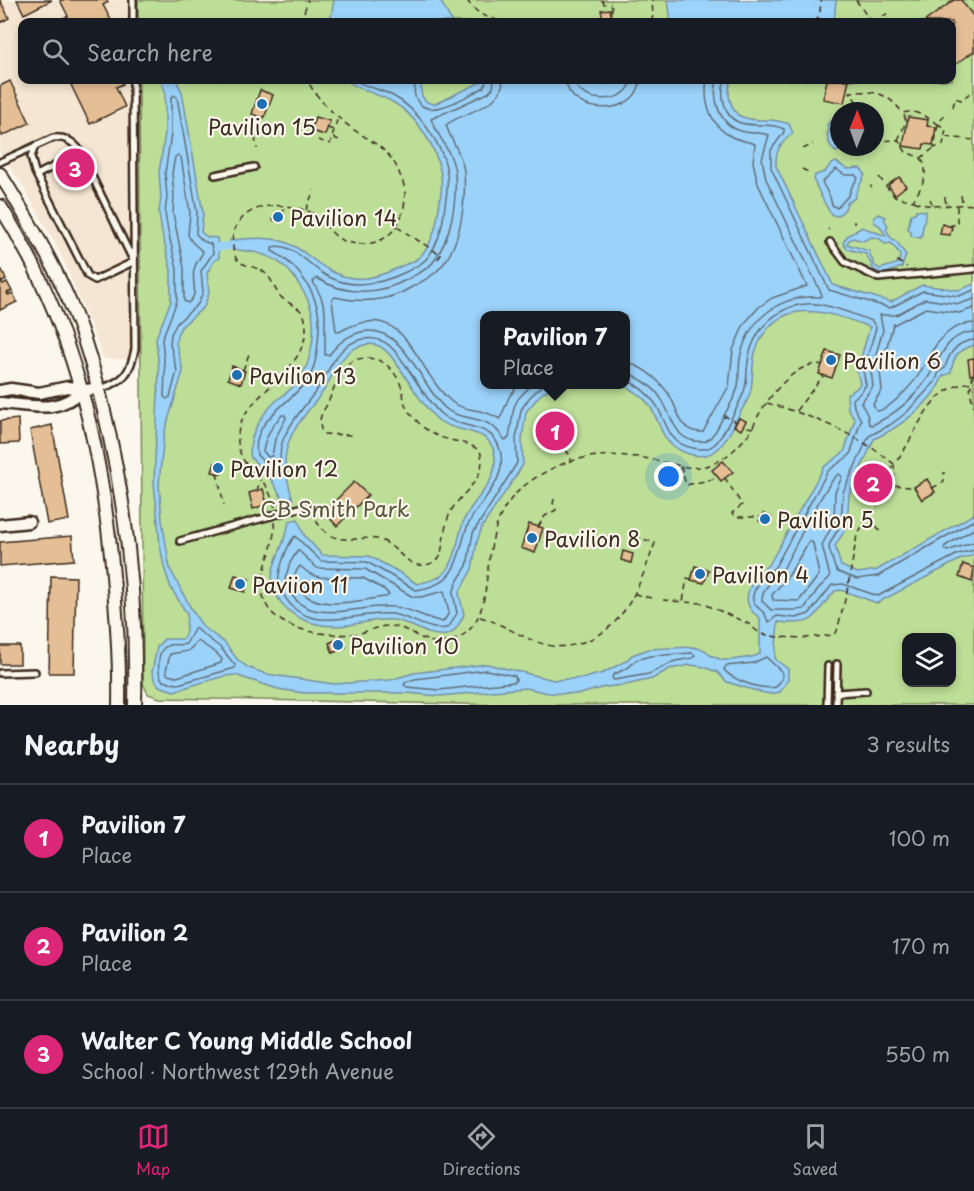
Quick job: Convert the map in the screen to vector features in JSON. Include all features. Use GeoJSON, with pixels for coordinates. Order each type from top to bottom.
{"type":"FeatureCollection","features":[{"type":"Feature","properties":{"kind":"street"},"geometry":{"type":"LineString","coordinates":[[0,174],[44,248],[69,300],[100,388],[128,537],[135,618],[135,705]]}},
{"type":"Feature","properties":{"kind":"street"},"geometry":{"type":"LineString","coordinates":[[0,207],[54,309],[74,360],[82,390],[99,466],[110,541],[118,627],[119,705]]}},
{"type":"Feature","properties":{"kind":"street"},"geometry":{"type":"LineString","coordinates":[[0,391],[20,390],[39,393],[68,387],[82,390],[100,388]]}},
{"type":"Feature","properties":{"kind":"street"},"geometry":{"type":"LineString","coordinates":[[18,405],[20,390]]}},
{"type":"Feature","properties":{"kind":"street"},"geometry":{"type":"LineString","coordinates":[[0,403],[49,407],[72,400],[82,390]]}},
{"type":"Feature","properties":{"kind":"street"},"geometry":{"type":"LineString","coordinates":[[0,525],[29,522]]}},
{"type":"Feature","properties":{"kind":"lane"},"geometry":{"type":"LineString","coordinates":[[133,0],[133,18]]}},
{"type":"Feature","properties":{"kind":"lane"},"geometry":{"type":"LineString","coordinates":[[100,388],[122,379],[132,366],[135,349],[133,84]]}},
{"type":"Feature","properties":{"kind":"lane"},"geometry":{"type":"LineString","coordinates":[[0,162],[53,138],[63,137],[70,140],[78,148],[134,262]]}},
{"type":"Feature","properties":{"kind":"lane"},"geometry":{"type":"LineString","coordinates":[[35,146],[31,157],[37,175],[88,276],[95,280],[134,262]]}},
{"type":"Feature","properties":{"kind":"lane"},"geometry":{"type":"LineString","coordinates":[[37,175],[69,161],[79,161],[87,167]]}},
{"type":"Feature","properties":{"kind":"lane"},"geometry":{"type":"LineString","coordinates":[[215,175],[254,167]]}},
{"type":"Feature","properties":{"kind":"lane"},"geometry":{"type":"LineString","coordinates":[[830,242],[845,262],[878,278],[974,269]]}},
{"type":"Feature","properties":{"kind":"lane"},"geometry":{"type":"LineString","coordinates":[[180,541],[307,506]]}},
{"type":"Feature","properties":{"kind":"lane"},"geometry":{"type":"LineString","coordinates":[[836,705],[837,664]]}},
{"type":"Feature","properties":{"kind":"lane"},"geometry":{"type":"LineString","coordinates":[[827,705],[828,666]]}},
{"type":"Feature","properties":{"kind":"lane"},"geometry":{"type":"LineString","coordinates":[[0,673],[35,672]]}},
{"type":"Feature","properties":{"kind":"lane"},"geometry":{"type":"LineString","coordinates":[[836,693],[866,691]]}},
{"type":"Feature","properties":{"kind":"path"},"geometry":{"type":"LineString","coordinates":[[303,18],[308,0]]}},
{"type":"Feature","properties":{"kind":"path"},"geometry":{"type":"LineString","coordinates":[[467,0],[474,10],[486,18]]}},
{"type":"Feature","properties":{"kind":"path"},"geometry":{"type":"LineString","coordinates":[[602,0],[604,4],[611,4]]}},
{"type":"Feature","properties":{"kind":"path"},"geometry":{"type":"LineString","coordinates":[[611,0],[611,10]]}},
{"type":"Feature","properties":{"kind":"path"},"geometry":{"type":"LineString","coordinates":[[652,0],[652,18]]}},
{"type":"Feature","properties":{"kind":"path"},"geometry":{"type":"LineString","coordinates":[[818,18],[820,0]]}},
{"type":"Feature","properties":{"kind":"path"},"geometry":{"type":"LineString","coordinates":[[856,0],[868,18]]}},
{"type":"Feature","properties":{"kind":"path"},"geometry":{"type":"LineString","coordinates":[[882,17],[888,13]]}},
{"type":"Feature","properties":{"kind":"path"},"geometry":{"type":"LineString","coordinates":[[310,84],[322,102],[338,117],[386,150],[398,169],[405,188],[405,205],[397,226],[382,240],[369,244],[353,244],[340,239],[310,212],[270,205],[254,209],[240,219],[233,236],[234,256],[237,262],[266,274],[280,296],[301,310],[306,326],[300,353],[293,365],[246,412],[238,439],[244,462],[268,488],[274,515],[271,552],[262,580],[261,593],[274,615],[288,624],[310,631],[355,634],[380,626],[392,626],[426,641],[444,644],[462,637],[479,616],[486,591],[492,541],[501,512],[522,486],[550,469],[582,458],[614,455],[638,457],[688,467],[706,466],[724,459],[740,446],[767,403],[799,369],[817,364],[822,365]]}},
{"type":"Feature","properties":{"kind":"path"},"geometry":{"type":"LineString","coordinates":[[953,107],[955,98],[962,100],[974,90]]}},
{"type":"Feature","properties":{"kind":"path"},"geometry":{"type":"LineString","coordinates":[[857,102],[850,92],[877,92],[884,95],[903,113],[906,122],[898,140]]}},
{"type":"Feature","properties":{"kind":"path"},"geometry":{"type":"LineString","coordinates":[[903,113],[916,112],[946,129],[944,145],[934,148],[921,158]]}},
{"type":"Feature","properties":{"kind":"path"},"geometry":{"type":"LineString","coordinates":[[934,148],[938,124],[946,113]]}},
{"type":"Feature","properties":{"kind":"path"},"geometry":{"type":"LineString","coordinates":[[254,116],[257,149]]}},
{"type":"Feature","properties":{"kind":"path"},"geometry":{"type":"LineString","coordinates":[[318,140],[330,144],[338,117]]}},
{"type":"Feature","properties":{"kind":"path"},"geometry":{"type":"LineString","coordinates":[[328,128],[334,130]]}},
{"type":"Feature","properties":{"kind":"path"},"geometry":{"type":"LineString","coordinates":[[255,136],[268,137]]}},
{"type":"Feature","properties":{"kind":"path"},"geometry":{"type":"LineString","coordinates":[[945,137],[974,140]]}},
{"type":"Feature","properties":{"kind":"path"},"geometry":{"type":"LineString","coordinates":[[332,138],[343,141]]}},
{"type":"Feature","properties":{"kind":"path"},"geometry":{"type":"LineString","coordinates":[[884,141],[898,140]]}},
{"type":"Feature","properties":{"kind":"path"},"geometry":{"type":"LineString","coordinates":[[898,140],[906,152],[921,158],[925,167],[925,180],[913,201]]}},
{"type":"Feature","properties":{"kind":"path"},"geometry":{"type":"LineString","coordinates":[[803,149],[813,144]]}},
{"type":"Feature","properties":{"kind":"path"},"geometry":{"type":"LineString","coordinates":[[802,169],[808,172]]}},
{"type":"Feature","properties":{"kind":"path"},"geometry":{"type":"LineString","coordinates":[[879,177],[894,196],[916,204],[974,205]]}},
{"type":"Feature","properties":{"kind":"path"},"geometry":{"type":"LineString","coordinates":[[306,211],[314,190]]}},
{"type":"Feature","properties":{"kind":"path"},"geometry":{"type":"LineString","coordinates":[[961,195],[962,204]]}},
{"type":"Feature","properties":{"kind":"path"},"geometry":{"type":"LineString","coordinates":[[945,197],[946,205]]}},
{"type":"Feature","properties":{"kind":"path"},"geometry":{"type":"LineString","coordinates":[[930,199],[933,206]]}},
{"type":"Feature","properties":{"kind":"path"},"geometry":{"type":"LineString","coordinates":[[950,227],[957,225],[957,204]]}},
{"type":"Feature","properties":{"kind":"path"},"geometry":{"type":"LineString","coordinates":[[282,214],[285,206]]}},
{"type":"Feature","properties":{"kind":"path"},"geometry":{"type":"LineString","coordinates":[[397,226],[442,254],[438,259]]}},
{"type":"Feature","properties":{"kind":"path"},"geometry":{"type":"LineString","coordinates":[[897,261],[907,267]]}},
{"type":"Feature","properties":{"kind":"path"},"geometry":{"type":"LineString","coordinates":[[243,370],[249,354]]}},
{"type":"Feature","properties":{"kind":"path"},"geometry":{"type":"LineString","coordinates":[[307,506],[324,530],[332,536],[346,539],[373,538],[384,542],[415,564],[429,564],[440,557],[450,512],[482,470],[483,459],[480,452],[466,443],[428,431],[408,411],[402,390],[391,370],[383,362],[373,359],[364,358],[346,365],[320,417],[320,428],[323,434],[351,435]]}},
{"type":"Feature","properties":{"kind":"path"},"geometry":{"type":"LineString","coordinates":[[973,374],[970,391],[974,408]]}},
{"type":"Feature","properties":{"kind":"path"},"geometry":{"type":"LineString","coordinates":[[797,412],[824,375]]}},
{"type":"Feature","properties":{"kind":"path"},"geometry":{"type":"LineString","coordinates":[[882,479],[894,464],[927,408],[939,395],[956,386],[973,382]]}},
{"type":"Feature","properties":{"kind":"path"},"geometry":{"type":"LineString","coordinates":[[663,600],[702,603],[756,629],[759,633],[777,637],[805,638],[833,635],[837,631],[847,592],[857,535],[869,515],[890,493],[895,482],[894,464],[877,450],[845,434],[797,412],[767,403]]}},
{"type":"Feature","properties":{"kind":"path"},"geometry":{"type":"LineString","coordinates":[[725,416],[736,422]]}},
{"type":"Feature","properties":{"kind":"path"},"geometry":{"type":"LineString","coordinates":[[743,426],[753,428]]}},
{"type":"Feature","properties":{"kind":"path"},"geometry":{"type":"LineString","coordinates":[[558,442],[570,455],[571,461]]}},
{"type":"Feature","properties":{"kind":"path"},"geometry":{"type":"LineString","coordinates":[[681,465],[686,485],[718,478]]}},
{"type":"Feature","properties":{"kind":"path"},"geometry":{"type":"LineString","coordinates":[[674,483],[681,465]]}},
{"type":"Feature","properties":{"kind":"path"},"geometry":{"type":"LineString","coordinates":[[932,488],[944,482],[944,472]]}},
{"type":"Feature","properties":{"kind":"path"},"geometry":{"type":"LineString","coordinates":[[217,473],[224,505]]}},
{"type":"Feature","properties":{"kind":"path"},"geometry":{"type":"LineString","coordinates":[[725,478],[742,505],[732,513],[736,517],[761,518]]}},
{"type":"Feature","properties":{"kind":"path"},"geometry":{"type":"LineString","coordinates":[[257,491],[260,479]]}},
{"type":"Feature","properties":{"kind":"path"},"geometry":{"type":"LineString","coordinates":[[893,485],[915,488]]}},
{"type":"Feature","properties":{"kind":"path"},"geometry":{"type":"LineString","coordinates":[[538,527],[545,516],[556,510],[553,503],[555,497]]}},
{"type":"Feature","properties":{"kind":"path"},"geometry":{"type":"LineString","coordinates":[[869,515],[880,531]]}},
{"type":"Feature","properties":{"kind":"path"},"geometry":{"type":"LineString","coordinates":[[479,616],[542,644],[555,647],[572,646],[599,635],[624,612],[655,543],[629,534]]}},
{"type":"Feature","properties":{"kind":"path"},"geometry":{"type":"LineString","coordinates":[[683,602],[687,578],[692,579]]}},
{"type":"Feature","properties":{"kind":"path"},"geometry":{"type":"LineString","coordinates":[[634,594],[651,598]]}},
{"type":"Feature","properties":{"kind":"shaded area"},"geometry":{"type":"Polygon","coordinates":[[[0,0],[138,0],[138,18],[18,18],[18,84],[139,84],[141,359],[104,359],[61,254],[21,183],[0,153],[0,0]]]}},
{"type":"Feature","properties":{"kind":"green space","name":"CB Smith Park"},"geometry":{"type":"Polygon","coordinates":[[[138,0],[974,0],[974,705],[507,705],[160,698],[148,694],[143,683],[139,84],[956,84],[956,18],[138,18],[138,0]]]}},
{"type":"Feature","properties":{"kind":"water"},"geometry":{"type":"Polygon","coordinates":[[[334,0],[440,0],[450,18],[331,18],[334,0]]]}},
{"type":"Feature","properties":{"kind":"water"},"geometry":{"type":"Polygon","coordinates":[[[668,0],[836,0],[834,18],[670,18],[668,0]]]}},
{"type":"Feature","properties":{"kind":"water"},"geometry":{"type":"Polygon","coordinates":[[[162,84],[178,84],[182,92],[203,213],[201,232],[207,237],[217,238],[219,258],[214,261],[207,273],[209,293],[204,307],[181,327],[177,335],[176,343],[183,371],[164,434],[159,484],[162,520],[170,569],[192,610],[203,627],[225,643],[237,659],[247,667],[266,674],[334,684],[390,680],[414,673],[487,664],[554,680],[585,678],[603,673],[626,661],[632,655],[649,649],[693,647],[705,650],[722,660],[760,654],[760,618],[750,608],[747,596],[749,589],[756,577],[770,563],[824,467],[844,452],[855,419],[848,409],[847,394],[860,384],[857,371],[870,327],[837,316],[820,312],[804,312],[788,314],[775,321],[764,334],[755,353],[749,396],[732,430],[715,451],[699,456],[672,446],[647,402],[629,389],[630,311],[480,311],[480,389],[549,389],[539,396],[526,412],[522,439],[523,465],[482,527],[472,569],[459,593],[464,615],[457,627],[449,634],[439,635],[394,620],[336,626],[303,620],[293,614],[278,598],[272,580],[289,521],[298,519],[304,535],[322,555],[369,556],[417,584],[427,582],[442,575],[451,564],[468,511],[494,472],[494,452],[491,444],[478,434],[438,420],[385,350],[371,344],[356,348],[345,356],[288,443],[285,464],[293,501],[285,503],[269,476],[251,458],[251,442],[256,427],[265,413],[297,383],[302,375],[310,356],[313,322],[307,298],[286,267],[261,254],[232,250],[230,240],[258,238],[278,240],[297,248],[325,268],[341,275],[350,278],[368,278],[386,273],[419,257],[427,248],[436,224],[441,179],[437,160],[428,140],[415,121],[400,106],[352,84],[422,84],[422,96],[435,104],[477,84],[730,84],[730,98],[738,115],[744,118],[777,120],[789,124],[793,133],[780,147],[776,166],[833,285],[891,302],[922,285],[959,290],[974,284],[974,345],[957,354],[951,373],[943,376],[924,405],[905,421],[874,439],[849,495],[847,527],[835,546],[841,566],[858,573],[877,570],[974,514],[974,555],[961,559],[877,603],[841,590],[835,591],[817,614],[807,621],[778,622],[775,659],[788,669],[788,680],[780,692],[771,694],[727,682],[717,672],[691,665],[669,669],[652,679],[580,694],[548,693],[526,688],[439,696],[407,693],[304,693],[278,689],[235,675],[224,676],[174,691],[159,686],[152,672],[157,647],[164,639],[183,639],[187,614],[171,588],[164,567],[154,482],[159,371],[156,338],[171,301],[171,270],[159,213],[161,197],[159,173],[165,133],[165,91],[162,84]]]}},
{"type":"Feature","properties":{"kind":"water"},"geometry":{"type":"Polygon","coordinates":[[[830,121],[830,144],[827,134],[829,131],[827,125],[830,121]]]}},
{"type":"Feature","properties":{"kind":"water"},"geometry":{"type":"Polygon","coordinates":[[[836,162],[847,169],[860,168],[865,174],[855,198],[847,203],[838,216],[832,215],[829,211],[814,181],[815,175],[825,172],[830,165],[836,162]]]}},
{"type":"Feature","properties":{"kind":"water"},"geometry":{"type":"Polygon","coordinates":[[[916,210],[926,211],[921,238],[911,236],[911,231],[908,229],[911,214],[916,210]]]}},
{"type":"Feature","properties":{"kind":"water"},"geometry":{"type":"Polygon","coordinates":[[[879,214],[886,217],[884,219],[888,226],[886,229],[906,255],[902,267],[884,274],[874,270],[866,254],[847,249],[843,243],[847,236],[862,227],[886,236],[880,226],[874,222],[874,217],[879,214]],[[872,237],[863,241],[853,238],[847,244],[869,251],[874,265],[880,269],[899,263],[900,254],[891,243],[885,244],[880,239],[872,237]]]}},
{"type":"Feature","properties":{"kind":"building"},"geometry":{"type":"Polygon","coordinates":[[[0,0],[9,18],[0,23],[0,0]]]}},
{"type":"Feature","properties":{"kind":"building"},"geometry":{"type":"Polygon","coordinates":[[[17,0],[52,0],[24,14],[17,0]]]}},
{"type":"Feature","properties":{"kind":"building"},"geometry":{"type":"Polygon","coordinates":[[[60,0],[107,0],[108,2],[103,5],[110,18],[63,18],[68,16],[60,0]]]}},
{"type":"Feature","properties":{"kind":"building"},"geometry":{"type":"Polygon","coordinates":[[[954,0],[961,0],[974,17],[974,51],[956,64],[956,18],[929,18],[954,0]]]}},
{"type":"Feature","properties":{"kind":"building"},"geometry":{"type":"Polygon","coordinates":[[[610,9],[612,18],[603,18],[601,10],[610,9]]]}},
{"type":"Feature","properties":{"kind":"building"},"geometry":{"type":"Polygon","coordinates":[[[10,81],[30,123],[2,136],[0,86],[10,81]]]}},
{"type":"Feature","properties":{"kind":"building"},"geometry":{"type":"Polygon","coordinates":[[[123,84],[116,87],[125,107],[90,124],[71,85],[123,84]]]}},
{"type":"Feature","properties":{"kind":"building"},"geometry":{"type":"Polygon","coordinates":[[[826,84],[848,84],[844,102],[823,99],[826,84]]]}},
{"type":"Feature","properties":{"kind":"building","name":"Pavilion 15"},"geometry":{"type":"Polygon","coordinates":[[[260,90],[273,95],[264,118],[252,114],[260,90]]]}},
{"type":"Feature","properties":{"kind":"building"},"geometry":{"type":"Polygon","coordinates":[[[315,117],[330,121],[325,135],[311,131],[315,117]]]}},
{"type":"Feature","properties":{"kind":"building"},"geometry":{"type":"Polygon","coordinates":[[[908,117],[928,120],[927,126],[936,127],[933,145],[924,144],[923,149],[903,146],[908,117]]]}},
{"type":"Feature","properties":{"kind":"building"},"geometry":{"type":"Polygon","coordinates":[[[899,177],[906,186],[895,195],[888,185],[899,177]]]}},
{"type":"Feature","properties":{"kind":"building","name":"Pavilion 14"},"geometry":{"type":"Polygon","coordinates":[[[276,212],[284,214],[281,223],[273,220],[276,212]]]}},
{"type":"Feature","properties":{"kind":"building"},"geometry":{"type":"Polygon","coordinates":[[[942,224],[952,227],[950,235],[940,234],[942,224]]]}},
{"type":"Feature","properties":{"kind":"building"},"geometry":{"type":"Polygon","coordinates":[[[2,270],[6,280],[1,282],[3,284],[7,282],[12,291],[7,293],[8,295],[13,293],[17,302],[0,310],[0,271],[2,270]]]}},
{"type":"Feature","properties":{"kind":"building","name":"Pavilion 6"},"geometry":{"type":"Polygon","coordinates":[[[827,351],[840,355],[832,378],[819,374],[827,351]]]}},
{"type":"Feature","properties":{"kind":"building"},"geometry":{"type":"Polygon","coordinates":[[[974,358],[974,374],[970,375],[968,359],[974,358]]]}},
{"type":"Feature","properties":{"kind":"building","name":"Pavilion 13"},"geometry":{"type":"Polygon","coordinates":[[[232,366],[245,371],[241,384],[228,379],[232,366]]]}},
{"type":"Feature","properties":{"kind":"building"},"geometry":{"type":"Polygon","coordinates":[[[552,416],[566,421],[557,445],[544,441],[552,416]]]}},
{"type":"Feature","properties":{"kind":"building"},"geometry":{"type":"Polygon","coordinates":[[[739,418],[746,421],[741,430],[734,426],[739,418]]]}},
{"type":"Feature","properties":{"kind":"building"},"geometry":{"type":"Polygon","coordinates":[[[18,419],[19,443],[0,444],[0,421],[18,419]]]}},
{"type":"Feature","properties":{"kind":"building"},"geometry":{"type":"Polygon","coordinates":[[[52,425],[69,520],[47,524],[30,430],[52,425]]]}},
{"type":"Feature","properties":{"kind":"building"},"geometry":{"type":"Polygon","coordinates":[[[723,461],[733,472],[721,481],[712,470],[723,461]]]}},
{"type":"Feature","properties":{"kind":"building","name":"Pavilion 12"},"geometry":{"type":"Polygon","coordinates":[[[215,463],[224,465],[221,474],[212,472],[215,463]]]}},
{"type":"Feature","properties":{"kind":"building"},"geometry":{"type":"Polygon","coordinates":[[[870,473],[883,479],[875,493],[863,486],[870,473]]]}},
{"type":"Feature","properties":{"kind":"building"},"geometry":{"type":"Polygon","coordinates":[[[927,479],[935,492],[922,500],[914,487],[927,479]]]}},
{"type":"Feature","properties":{"kind":"building"},"geometry":{"type":"Polygon","coordinates":[[[354,482],[368,495],[337,526],[324,512],[354,482]]]}},
{"type":"Feature","properties":{"kind":"building"},"geometry":{"type":"Polygon","coordinates":[[[263,489],[267,504],[253,509],[249,493],[263,489]]]}},
{"type":"Feature","properties":{"kind":"building","name":"Pavilion 5"},"geometry":{"type":"Polygon","coordinates":[[[763,514],[771,517],[767,525],[759,521],[763,514]]]}},
{"type":"Feature","properties":{"kind":"building","name":"Pavilion 8"},"geometry":{"type":"Polygon","coordinates":[[[529,524],[543,528],[535,553],[521,548],[529,524]]]}},
{"type":"Feature","properties":{"kind":"building"},"geometry":{"type":"Polygon","coordinates":[[[72,536],[74,560],[0,566],[0,542],[72,536]]]}},
{"type":"Feature","properties":{"kind":"building"},"geometry":{"type":"Polygon","coordinates":[[[623,551],[633,554],[631,563],[621,560],[623,551]]]}},
{"type":"Feature","properties":{"kind":"building"},"geometry":{"type":"Polygon","coordinates":[[[963,564],[974,568],[972,582],[959,577],[963,564]]]}},
{"type":"Feature","properties":{"kind":"building","name":"Pavilion 4"},"geometry":{"type":"Polygon","coordinates":[[[695,566],[709,570],[704,583],[691,580],[695,566]]]}},
{"type":"Feature","properties":{"kind":"building","name":"Paviion 11"},"geometry":{"type":"Polygon","coordinates":[[[235,575],[249,579],[245,592],[231,588],[235,575]]]}},
{"type":"Feature","properties":{"kind":"building"},"geometry":{"type":"Polygon","coordinates":[[[51,576],[76,577],[74,673],[49,673],[51,576]]]}},
{"type":"Feature","properties":{"kind":"building","name":"Pavilion 10"},"geometry":{"type":"Polygon","coordinates":[[[342,637],[346,647],[333,653],[329,643],[342,637]]]}},
{"type":"Feature","properties":{"kind":"building"},"geometry":{"type":"Polygon","coordinates":[[[0,646],[20,646],[20,664],[0,664],[0,646]]]}},
{"type":"Feature","properties":{"kind":"waterway"},"geometry":{"type":"LineString","coordinates":[[218,247],[231,246]]}},
{"type":"Feature","properties":{"kind":"place","name":"Pavilion 15"},"geometry":{"type":"Point","coordinates":[262,104]}},
{"type":"Feature","properties":{"kind":"place","name":"Walter C Young Middle School"},"geometry":{"type":"Point","coordinates":[75,168]}},
{"type":"Feature","properties":{"kind":"place","name":"Pavilion 14"},"geometry":{"type":"Point","coordinates":[278,217]}},
{"type":"Feature","properties":{"kind":"place","name":"Pavilion 6"},"geometry":{"type":"Point","coordinates":[831,360]}},
{"type":"Feature","properties":{"kind":"place","name":"Pavilion 13"},"geometry":{"type":"Point","coordinates":[237,375]}},
{"type":"Feature","properties":{"kind":"place","name":"Pavilion 7"},"geometry":{"type":"Point","coordinates":[555,431]}},
{"type":"Feature","properties":{"kind":"place","name":"Pavilion 12"},"geometry":{"type":"Point","coordinates":[218,468]}},
{"type":"Feature","properties":{"kind":"place","name":"Pavilion 2"},"geometry":{"type":"Point","coordinates":[873,483]}},
{"type":"Feature","properties":{"kind":"place","name":"Pavilion 5"},"geometry":{"type":"Point","coordinates":[765,519]}},
{"type":"Feature","properties":{"kind":"place","name":"Pavilion 8"},"geometry":{"type":"Point","coordinates":[532,538]}},
{"type":"Feature","properties":{"kind":"place","name":"Pavilion 4"},"geometry":{"type":"Point","coordinates":[700,574]}},
{"type":"Feature","properties":{"kind":"place","name":"Paviion 11"},"geometry":{"type":"Point","coordinates":[240,584]}},
{"type":"Feature","properties":{"kind":"place","name":"Pavilion 10"},"geometry":{"type":"Point","coordinates":[338,645]}}]}
